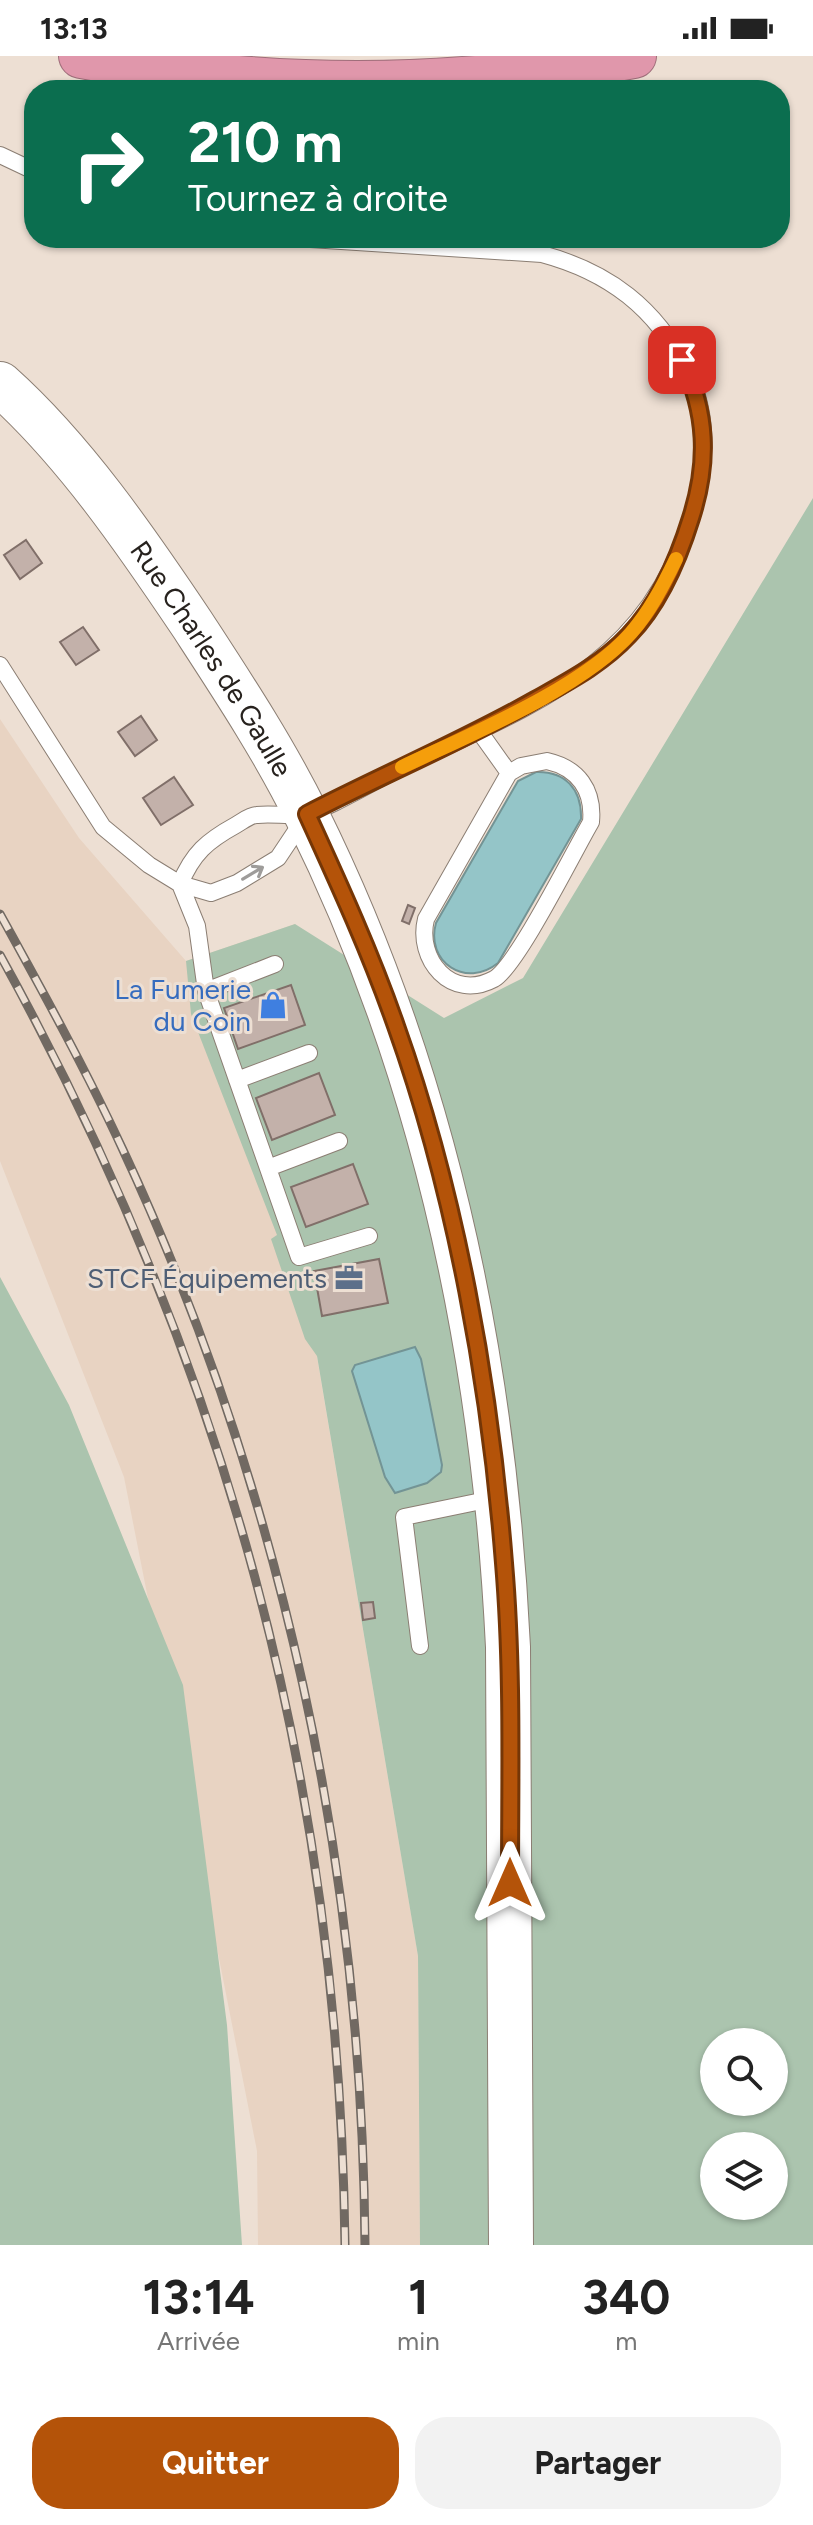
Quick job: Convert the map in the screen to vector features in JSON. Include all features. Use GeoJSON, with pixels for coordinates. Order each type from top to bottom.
{"type":"FeatureCollection","features":[{"type":"Feature","properties":{"kind":"highway"},"geometry":{"type":"LineString","coordinates":[[81,56],[147,80],[239,80]]}},
{"type":"Feature","properties":{"kind":"highway"},"geometry":{"type":"LineString","coordinates":[[454,80],[557,71],[634,56]]}},
{"type":"Feature","properties":{"kind":"main road","name":"Rue Charles de Gaulle"},"geometry":{"type":"LineString","coordinates":[[0,384],[38,419],[159,574],[260,729],[307,814],[344,895],[397,1027],[443,1180],[471,1325],[498,1498],[508,1647],[511,2245]]}},
{"type":"Feature","properties":{"kind":"lane"},"geometry":{"type":"LineString","coordinates":[[0,155],[24,166]]}},
{"type":"Feature","properties":{"kind":"lane"},"geometry":{"type":"LineString","coordinates":[[369,1236],[299,1257],[206,991],[197,926],[180,884],[190,860],[205,842],[254,815],[307,814],[479,731],[595,666],[630,634],[658,596],[683,544],[699,495],[705,454],[703,416],[691,379],[672,341],[646,308],[614,283],[580,264],[542,254],[449,248]]}},
{"type":"Feature","properties":{"kind":"lane"},"geometry":{"type":"LineString","coordinates":[[0,665],[103,827],[149,865],[180,884],[211,893],[237,883],[278,858],[307,814]]}},
{"type":"Feature","properties":{"kind":"lane"},"geometry":{"type":"LineString","coordinates":[[479,731],[509,773]]}},
{"type":"Feature","properties":{"kind":"lane"},"geometry":{"type":"LineString","coordinates":[[547,761],[573,771],[589,794],[591,822],[506,970],[488,982],[463,984],[437,972],[428,961],[422,933],[426,919],[509,773],[521,766],[547,761]]}},
{"type":"Feature","properties":{"kind":"lane"},"geometry":{"type":"LineString","coordinates":[[206,991],[275,964]]}},
{"type":"Feature","properties":{"kind":"lane"},"geometry":{"type":"LineString","coordinates":[[237,1080],[309,1053]]}},
{"type":"Feature","properties":{"kind":"lane"},"geometry":{"type":"LineString","coordinates":[[268,1168],[339,1141]]}},
{"type":"Feature","properties":{"kind":"lane"},"geometry":{"type":"LineString","coordinates":[[420,1646],[404,1517],[498,1498]]}},
{"type":"Feature","properties":{"kind":"shaded area"},"geometry":{"type":"Polygon","coordinates":[[[0,719],[79,838],[186,961],[295,924],[379,1144],[317,1357],[418,1956],[420,2245],[258,2245],[257,2151],[124,1477],[0,1161],[0,719]]]}},
{"type":"Feature","properties":{"kind":"green space"},"geometry":{"type":"Polygon","coordinates":[[[813,498],[813,2245],[420,2245],[418,1956],[317,1356],[305,1339],[271,1239],[277,1235],[191,1014],[186,961],[295,924],[444,1018],[523,978],[813,498]]]}},
{"type":"Feature","properties":{"kind":"green space"},"geometry":{"type":"Polygon","coordinates":[[[0,1277],[69,1405],[183,1685],[227,2025],[242,2245],[0,2245],[0,1277]]]}},
{"type":"Feature","properties":{"kind":"water"},"geometry":{"type":"Polygon","coordinates":[[[536,772],[555,775],[570,784],[581,808],[581,819],[498,963],[486,970],[461,972],[442,960],[434,937],[436,923],[518,781],[536,772]]]}},
{"type":"Feature","properties":{"kind":"water"},"geometry":{"type":"Polygon","coordinates":[[[415,1347],[421,1359],[442,1465],[441,1472],[427,1483],[395,1493],[385,1477],[352,1371],[355,1365],[415,1347]]]}},
{"type":"Feature","properties":{"kind":"building"},"geometry":{"type":"Polygon","coordinates":[[[26,540],[42,563],[20,579],[4,555],[26,540]]]}},
{"type":"Feature","properties":{"kind":"building"},"geometry":{"type":"Polygon","coordinates":[[[83,627],[99,650],[76,665],[60,642],[83,627]]]}},
{"type":"Feature","properties":{"kind":"building"},"geometry":{"type":"Polygon","coordinates":[[[141,716],[157,740],[135,756],[118,732],[141,716]]]}},
{"type":"Feature","properties":{"kind":"building"},"geometry":{"type":"Polygon","coordinates":[[[174,777],[193,805],[161,825],[143,798],[174,777]]]}},
{"type":"Feature","properties":{"kind":"building"},"geometry":{"type":"Polygon","coordinates":[[[408,905],[415,908],[409,924],[402,921],[408,905]]]}},
{"type":"Feature","properties":{"kind":"building"},"geometry":{"type":"Polygon","coordinates":[[[291,985],[305,1025],[238,1049],[224,1008],[291,985]]]}},
{"type":"Feature","properties":{"kind":"building"},"geometry":{"type":"Polygon","coordinates":[[[319,1073],[335,1115],[272,1140],[256,1098],[319,1073]]]}},
{"type":"Feature","properties":{"kind":"building"},"geometry":{"type":"Polygon","coordinates":[[[353,1164],[368,1204],[306,1227],[291,1187],[353,1164]]]}},
{"type":"Feature","properties":{"kind":"building"},"geometry":{"type":"Polygon","coordinates":[[[379,1259],[388,1303],[322,1316],[314,1271],[379,1259]]]}},
{"type":"Feature","properties":{"kind":"building"},"geometry":{"type":"Polygon","coordinates":[[[373,1602],[375,1618],[363,1620],[361,1603],[373,1602]]]}},
{"type":"Feature","properties":{"kind":"railway"},"geometry":{"type":"LineString","coordinates":[[0,914],[109,1120],[179,1280],[228,1413],[269,1548],[303,1685],[329,1823],[348,1963],[360,2104],[365,2245]]}},
{"type":"Feature","properties":{"kind":"railway"},"geometry":{"type":"LineString","coordinates":[[0,955],[79,1109],[148,1263],[207,1420],[255,1578],[293,1739],[320,1904],[338,2072],[345,2245]]}},
{"type":"Feature","properties":{"kind":"slow traffic"},"geometry":{"type":"LineString","coordinates":[[402,767],[479,731],[595,666],[630,634],[658,596],[676,559]]}},
{"type":"Feature","properties":{"kind":"place","name":"La Fumerie du Coin"},"geometry":{"type":"Point","coordinates":[273,1005]}},
{"type":"Feature","properties":{"kind":"place","name":"STCF Équipements"},"geometry":{"type":"Point","coordinates":[349,1278]}},
{"type":"Feature","properties":{"kind":"route"},"geometry":{"type":"LineString","coordinates":[[510,1883],[508,1647],[501,1522],[471,1325],[443,1180],[397,1027],[344,895],[307,814],[479,731],[595,666],[630,634],[658,596],[683,544],[699,495],[705,454],[703,416],[682,360]]}}]}
